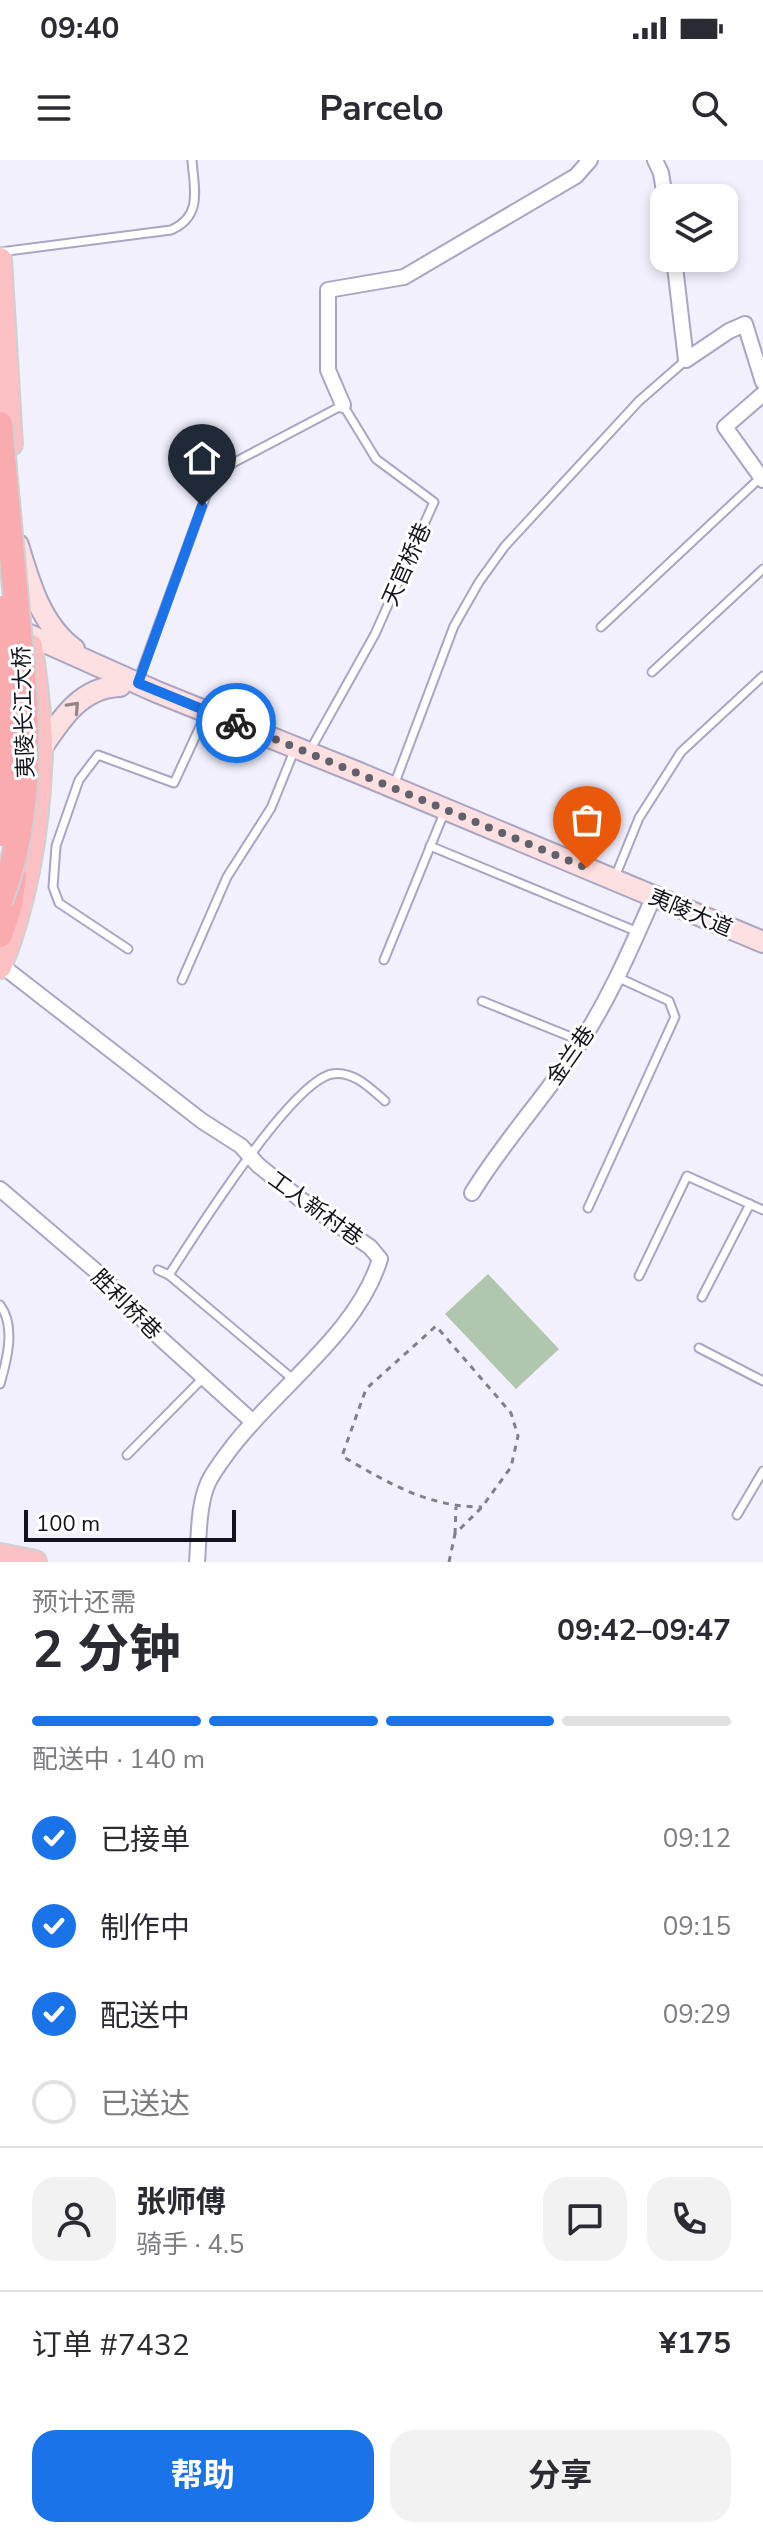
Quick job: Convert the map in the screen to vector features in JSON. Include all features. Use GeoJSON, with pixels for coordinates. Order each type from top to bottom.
{"type":"FeatureCollection","features":[{"type":"Feature","properties":{"kind":"highway","name":"夷陵长江大桥"},"geometry":{"type":"LineString","coordinates":[[0,424],[27,726],[25,797],[10,835]]}},
{"type":"Feature","properties":{"kind":"highway","name":"夷陵长江大桥"},"geometry":{"type":"LineString","coordinates":[[0,577],[9,708],[10,835],[0,901]]}},
{"type":"Feature","properties":{"kind":"highway"},"geometry":{"type":"LineString","coordinates":[[0,677],[1,615]]}},
{"type":"Feature","properties":{"kind":"highway"},"geometry":{"type":"LineString","coordinates":[[0,935],[10,905],[10,835]]}},
{"type":"Feature","properties":{"kind":"main road"},"geometry":{"type":"LineString","coordinates":[[0,259],[18,545],[41,749],[36,825],[28,870],[1,966]]}},
{"type":"Feature","properties":{"kind":"main road"},"geometry":{"type":"LineString","coordinates":[[18,545],[37,599],[52,626],[67,643],[122,680]]}},
{"type":"Feature","properties":{"kind":"main road","name":"夷陵大道"},"geometry":{"type":"LineString","coordinates":[[1,615],[30,642]]}},
{"type":"Feature","properties":{"kind":"main road","name":"夷陵大道"},"geometry":{"type":"LineString","coordinates":[[0,635],[30,642],[393,787],[763,942]]}},
{"type":"Feature","properties":{"kind":"main road"},"geometry":{"type":"LineString","coordinates":[[41,749],[81,699],[103,686],[122,680]]}},
{"type":"Feature","properties":{"kind":"main road","name":"夷陵大道"},"geometry":{"type":"LineString","coordinates":[[122,680],[203,720],[763,953]]}},
{"type":"Feature","properties":{"kind":"main road"},"geometry":{"type":"LineString","coordinates":[[0,1555],[35,1562]]}},
{"type":"Feature","properties":{"kind":"street"},"geometry":{"type":"LineString","coordinates":[[343,405],[328,370],[328,290],[404,277],[576,176],[590,160]]}},
{"type":"Feature","properties":{"kind":"street"},"geometry":{"type":"LineString","coordinates":[[655,160],[663,184]]}},
{"type":"Feature","properties":{"kind":"street"},"geometry":{"type":"LineString","coordinates":[[676,272],[686,360],[745,324],[763,382]]}},
{"type":"Feature","properties":{"kind":"street"},"geometry":{"type":"LineString","coordinates":[[762,478],[725,427],[763,394]]}},
{"type":"Feature","properties":{"kind":"street","name":"金兰巷"},"geometry":{"type":"LineString","coordinates":[[472,1193],[605,1003],[650,905]]}},
{"type":"Feature","properties":{"kind":"street","name":"工人新村巷"},"geometry":{"type":"LineString","coordinates":[[1,966],[202,1121],[241,1146],[300,1199],[370,1247],[380,1259],[375,1279],[359,1303],[314,1359],[253,1422],[208,1483],[202,1508],[197,1562]]}},
{"type":"Feature","properties":{"kind":"street","name":"胜利桥巷"},"geometry":{"type":"LineString","coordinates":[[0,1189],[104,1278],[158,1336],[253,1422]]}},
{"type":"Feature","properties":{"kind":"lane"},"geometry":{"type":"LineString","coordinates":[[0,252],[171,230],[182,225],[189,217],[195,199],[192,160]]}},
{"type":"Feature","properties":{"kind":"lane"},"geometry":{"type":"LineString","coordinates":[[393,787],[454,626],[479,582],[505,546],[639,401],[686,360]]}},
{"type":"Feature","properties":{"kind":"lane"},"geometry":{"type":"LineString","coordinates":[[122,680],[211,482],[233,463],[343,405]]}},
{"type":"Feature","properties":{"kind":"lane","name":"天官桥巷"},"geometry":{"type":"LineString","coordinates":[[313,745],[375,634],[434,502],[376,459],[343,405]]}},
{"type":"Feature","properties":{"kind":"lane"},"geometry":{"type":"LineString","coordinates":[[601,627],[762,478]]}},
{"type":"Feature","properties":{"kind":"lane"},"geometry":{"type":"LineString","coordinates":[[652,672],[763,569]]}},
{"type":"Feature","properties":{"kind":"lane"},"geometry":{"type":"LineString","coordinates":[[614,880],[639,818],[681,752],[763,676]]}},
{"type":"Feature","properties":{"kind":"lane"},"geometry":{"type":"LineString","coordinates":[[128,949],[59,903],[53,887],[56,846],[79,780],[98,755],[174,783],[203,720]]}},
{"type":"Feature","properties":{"kind":"lane"},"geometry":{"type":"LineString","coordinates":[[182,980],[227,877],[271,808],[292,756]]}},
{"type":"Feature","properties":{"kind":"lane"},"geometry":{"type":"LineString","coordinates":[[384,960],[442,818]]}},
{"type":"Feature","properties":{"kind":"lane"},"geometry":{"type":"LineString","coordinates":[[430,846],[638,932]]}},
{"type":"Feature","properties":{"kind":"lane"},"geometry":{"type":"LineString","coordinates":[[588,1208],[675,1017],[669,1001],[617,977]]}},
{"type":"Feature","properties":{"kind":"lane"},"geometry":{"type":"LineString","coordinates":[[482,1001],[581,1041]]}},
{"type":"Feature","properties":{"kind":"lane"},"geometry":{"type":"LineString","coordinates":[[169,1275],[250,1156],[292,1101],[310,1086],[332,1074],[355,1077],[385,1101]]}},
{"type":"Feature","properties":{"kind":"lane"},"geometry":{"type":"LineString","coordinates":[[639,1276],[687,1176],[763,1210]]}},
{"type":"Feature","properties":{"kind":"lane"},"geometry":{"type":"LineString","coordinates":[[702,1297],[750,1204]]}},
{"type":"Feature","properties":{"kind":"lane"},"geometry":{"type":"LineString","coordinates":[[158,1270],[169,1275],[294,1380]]}},
{"type":"Feature","properties":{"kind":"lane"},"geometry":{"type":"LineString","coordinates":[[0,1305],[8,1317],[10,1329],[0,1384]]}},
{"type":"Feature","properties":{"kind":"lane"},"geometry":{"type":"LineString","coordinates":[[699,1348],[763,1381]]}},
{"type":"Feature","properties":{"kind":"lane"},"geometry":{"type":"LineString","coordinates":[[127,1455],[204,1377]]}},
{"type":"Feature","properties":{"kind":"lane"},"geometry":{"type":"LineString","coordinates":[[737,1515],[763,1471]]}},
{"type":"Feature","properties":{"kind":"path"},"geometry":{"type":"LineString","coordinates":[[455,1534],[482,1507],[511,1467],[518,1436],[511,1413],[436,1326],[366,1389],[342,1456],[421,1498],[456,1507],[482,1507]]}},
{"type":"Feature","properties":{"kind":"path"},"geometry":{"type":"LineString","coordinates":[[449,1562],[455,1534],[456,1507]]}},
{"type":"Feature","properties":{"kind":"green space"},"geometry":{"type":"Polygon","coordinates":[[[488,1274],[559,1349],[516,1389],[445,1314],[488,1274]]]}},
{"type":"Feature","properties":{"kind":"way so far"},"geometry":{"type":"LineString","coordinates":[[236,723],[587,868]]}},
{"type":"Feature","properties":{"kind":"route"},"geometry":{"type":"LineString","coordinates":[[202,506],[138,683],[236,723]]}}]}
